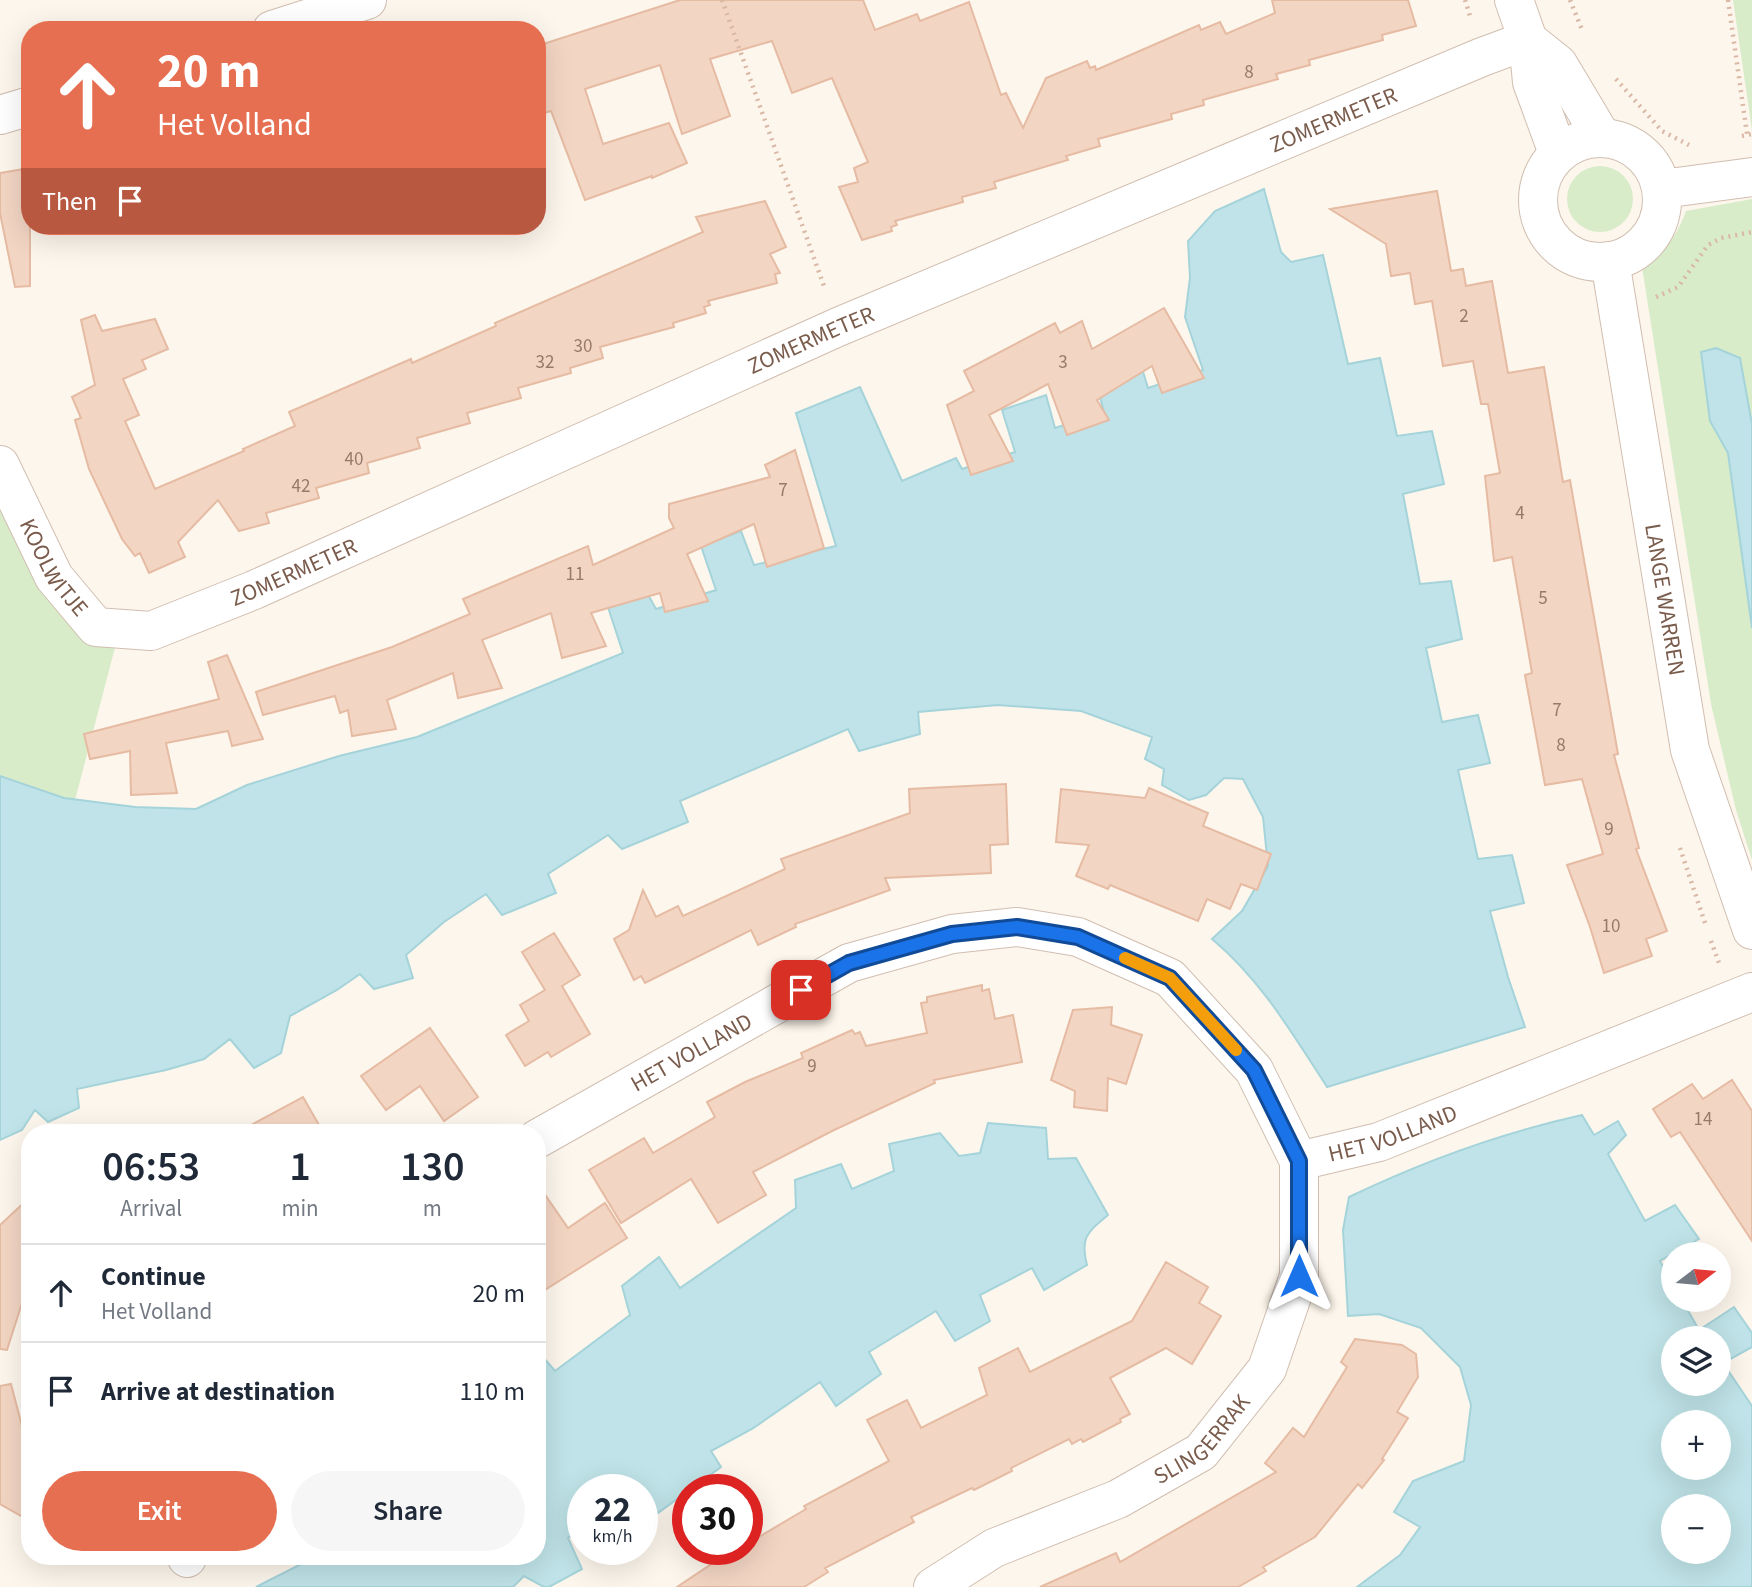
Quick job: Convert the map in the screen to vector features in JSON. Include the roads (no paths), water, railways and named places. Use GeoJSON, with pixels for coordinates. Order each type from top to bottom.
{"type":"FeatureCollection","features":[{"type":"Feature","properties":{"kind":"street"},"geometry":{"type":"LineString","coordinates":[[300,21],[367,0]]}},
{"type":"Feature","properties":{"kind":"street"},"geometry":{"type":"LineString","coordinates":[[1514,0],[1528,40],[1532,82],[1558,153]]}},
{"type":"Feature","properties":{"kind":"street"},"geometry":{"type":"LineString","coordinates":[[1528,40],[1558,64],[1601,136]]}},
{"type":"Feature","properties":{"kind":"street","name":"ZOMERMETER"},"geometry":{"type":"LineString","coordinates":[[96,627],[151,631],[254,590],[838,327],[1528,40]]}},
{"type":"Feature","properties":{"kind":"street"},"geometry":{"type":"LineString","coordinates":[[0,115],[21,109]]}},
{"type":"Feature","properties":{"kind":"street"},"geometry":{"type":"LineString","coordinates":[[1601,136],[1629,144],[1651,162],[1662,189],[1662,209],[1657,227],[1645,244],[1629,255],[1610,261],[1594,262],[1578,258],[1560,248],[1546,231],[1538,211],[1538,190],[1545,169],[1558,153],[1578,140],[1601,136]]}},
{"type":"Feature","properties":{"kind":"street"},"geometry":{"type":"LineString","coordinates":[[1662,189],[1751,162]]}},
{"type":"Feature","properties":{"kind":"street","name":"LANGE WARREN"},"geometry":{"type":"LineString","coordinates":[[1610,261],[1690,750],[1752,930]]}},
{"type":"Feature","properties":{"kind":"street","name":"KOOLWITJE"},"geometry":{"type":"LineString","coordinates":[[0,465],[54,577],[96,627]]}},
{"type":"Feature","properties":{"kind":"street","name":"HET VOLLAND"},"geometry":{"type":"LineString","coordinates":[[546,1134],[849,963],[952,934],[1017,927],[1078,937],[1170,978],[1254,1070],[1299,1161],[1379,1142],[1752,992]]}},
{"type":"Feature","properties":{"kind":"street","name":"SLINGERRAK"},"geometry":{"type":"LineString","coordinates":[[933,1587],[994,1548],[1118,1499],[1201,1452],[1267,1369],[1299,1276],[1299,1161]]}},
{"type":"Feature","properties":{"kind":"water"},"geometry":{"type":"Polygon","coordinates":[[[1264,189],[1281,252],[1291,262],[1323,255],[1348,364],[1380,358],[1397,436],[1432,431],[1444,484],[1403,494],[1420,584],[1451,581],[1462,639],[1426,648],[1442,722],[1478,715],[1490,763],[1458,770],[1478,859],[1512,855],[1524,903],[1490,911],[1525,1027],[1327,1087],[1261,990],[1212,939],[1242,911],[1268,866],[1263,817],[1243,779],[1224,778],[1206,795],[1189,800],[1162,785],[1164,769],[1145,759],[1152,737],[1081,711],[998,705],[918,712],[920,734],[859,751],[848,729],[680,801],[688,822],[622,849],[608,835],[548,874],[556,893],[502,915],[486,894],[444,922],[406,955],[413,978],[374,989],[360,974],[290,1016],[281,1053],[254,1068],[230,1039],[204,1059],[77,1089],[79,1108],[48,1122],[35,1110],[26,1124],[21,1124],[21,1130],[0,1140],[0,776],[64,798],[135,807],[196,809],[247,785],[339,756],[417,737],[623,653],[603,592],[641,582],[656,609],[716,590],[701,546],[741,531],[754,565],[836,546],[796,413],[860,387],[902,481],[956,458],[962,469],[1015,452],[1002,410],[1046,395],[1055,428],[1104,412],[1095,378],[1140,362],[1148,388],[1203,370],[1185,317],[1190,278],[1188,241],[1215,211],[1264,189]]]}},
{"type":"Feature","properties":{"kind":"water"},"geometry":{"type":"Polygon","coordinates":[[[1716,348],[1740,358],[1752,424],[1752,628],[1728,453],[1710,421],[1701,352],[1716,348]]]}},
{"type":"Feature","properties":{"kind":"water"},"geometry":{"type":"Polygon","coordinates":[[[1582,1115],[1594,1135],[1618,1121],[1626,1135],[1608,1154],[1645,1221],[1675,1205],[1699,1239],[1694,1242],[1661,1242],[1661,1312],[1689,1312],[1697,1326],[1661,1326],[1661,1396],[1731,1396],[1731,1375],[1752,1406],[1752,1587],[1357,1587],[1400,1555],[1420,1527],[1394,1512],[1413,1481],[1464,1461],[1471,1405],[1460,1367],[1421,1328],[1379,1314],[1348,1316],[1343,1230],[1349,1197],[1463,1149],[1582,1115]]]}},
{"type":"Feature","properties":{"kind":"water"},"geometry":{"type":"Polygon","coordinates":[[[988,1123],[1046,1128],[1048,1159],[1076,1158],[1108,1215],[1087,1236],[1084,1248],[1087,1265],[1044,1290],[1032,1268],[980,1295],[990,1321],[955,1341],[936,1311],[869,1352],[881,1374],[836,1406],[820,1382],[752,1429],[711,1451],[721,1467],[711,1474],[672,1474],[672,1503],[658,1513],[658,1474],[567,1474],[567,1565],[580,1565],[582,1569],[549,1587],[524,1576],[513,1587],[256,1587],[299,1565],[546,1565],[546,1360],[555,1371],[630,1315],[622,1286],[659,1257],[680,1288],[796,1208],[795,1180],[841,1164],[852,1189],[894,1171],[889,1144],[940,1133],[959,1156],[980,1153],[988,1123]]]}},
{"type":"Feature","properties":{"kind":"water"},"geometry":{"type":"Polygon","coordinates":[[[1734,1307],[1752,1333],[1752,1347],[1731,1359],[1731,1326],[1705,1326],[1726,1312],[1731,1312],[1734,1307]]]}}]}
